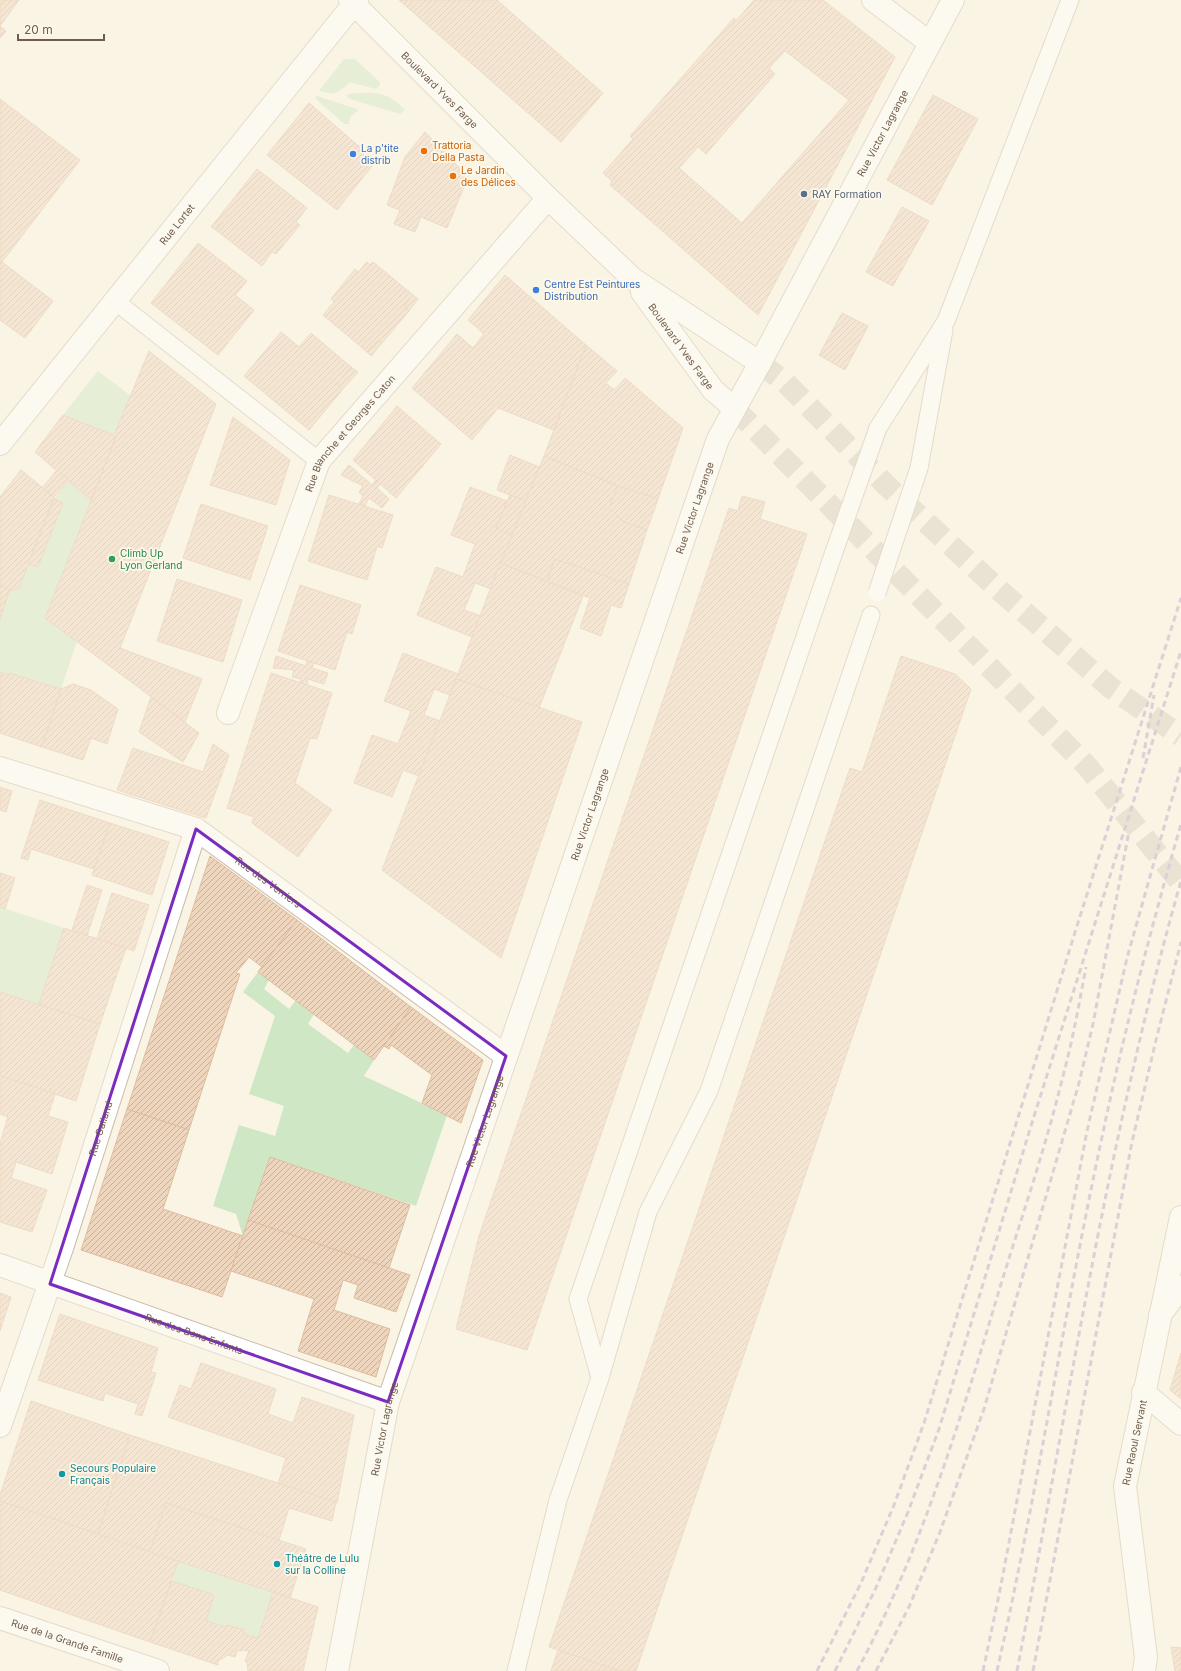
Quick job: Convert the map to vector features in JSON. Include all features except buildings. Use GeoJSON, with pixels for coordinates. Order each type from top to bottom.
{"type":"FeatureCollection","features":[{"type":"Feature","properties":{"kind":"street"},"geometry":{"type":"LineString","coordinates":[[873,0],[930,43]]}},
{"type":"Feature","properties":{"kind":"street","name":"Rue Victor Lagrange"},"geometry":{"type":"LineString","coordinates":[[337,1671],[388,1402],[714,449],[734,408],[760,363],[953,0]]}},
{"type":"Feature","properties":{"kind":"street","name":"Boulevard Yves Farge"},"geometry":{"type":"LineString","coordinates":[[354,1],[548,198],[633,280],[713,390],[734,408]]}},
{"type":"Feature","properties":{"kind":"street","name":"Rue Lortet"},"geometry":{"type":"LineString","coordinates":[[0,444],[354,1]]}},
{"type":"Feature","properties":{"kind":"street","name":"Rue Blanche et Georges Caton"},"geometry":{"type":"LineString","coordinates":[[228,713],[319,461],[548,198]]}},
{"type":"Feature","properties":{"kind":"street","name":"Boulevard Yves Farge"},"geometry":{"type":"LineString","coordinates":[[633,280],[760,363]]}},
{"type":"Feature","properties":{"kind":"street","name":"Rue des Verriers"},"geometry":{"type":"LineString","coordinates":[[0,768],[196,830],[506,1056]]}},
{"type":"Feature","properties":{"kind":"street","name":"Rue Galland"},"geometry":{"type":"LineString","coordinates":[[0,1426],[50,1284],[196,830]]}},
{"type":"Feature","properties":{"kind":"street","name":"Rue Raoul Servant"},"geometry":{"type":"LineString","coordinates":[[1144,1671],[1146,1658],[1125,1486],[1143,1392],[1181,1217]]}},
{"type":"Feature","properties":{"kind":"street","name":"Rue des Bons Enfants"},"geometry":{"type":"LineString","coordinates":[[0,1265],[50,1284],[388,1402]]}},
{"type":"Feature","properties":{"kind":"street"},"geometry":{"type":"LineString","coordinates":[[1160,1315],[1181,1287]]}},
{"type":"Feature","properties":{"kind":"street"},"geometry":{"type":"LineString","coordinates":[[1143,1392],[1181,1424]]}},
{"type":"Feature","properties":{"kind":"street","name":"Rue de la Grande Famille"},"geometry":{"type":"LineString","coordinates":[[0,1618],[158,1671]]}},
{"type":"Feature","properties":{"kind":"lane"},"geometry":{"type":"LineString","coordinates":[[877,593],[919,468],[946,321],[1070,0]]}},
{"type":"Feature","properties":{"kind":"lane"},"geometry":{"type":"LineString","coordinates":[[115,301],[319,461]]}},
{"type":"Feature","properties":{"kind":"lane"},"geometry":{"type":"LineString","coordinates":[[600,1378],[578,1299],[834,552],[878,428],[946,321]]}},
{"type":"Feature","properties":{"kind":"lane"},"geometry":{"type":"LineString","coordinates":[[516,1671],[558,1500],[600,1378],[648,1212],[709,1090],[871,615]]}},
{"type":"Feature","properties":{"kind":"highlighted area"},"geometry":{"type":"Polygon","coordinates":[[[196,829],[506,1056],[388,1402],[50,1284],[196,829]]]}},
{"type":"Feature","properties":{"kind":"green space"},"geometry":{"type":"Polygon","coordinates":[[[344,59],[354,59],[358,62],[380,82],[379,86],[376,89],[349,82],[346,86],[334,94],[319,91],[344,59]]]}},
{"type":"Feature","properties":{"kind":"green space"},"geometry":{"type":"Polygon","coordinates":[[[348,94],[380,94],[395,101],[405,110],[400,114],[347,97],[348,94]]]}},
{"type":"Feature","properties":{"kind":"green space"},"geometry":{"type":"Polygon","coordinates":[[[317,96],[357,109],[358,111],[350,117],[349,124],[344,124],[315,98],[317,96]]]}},
{"type":"Feature","properties":{"kind":"green space"},"geometry":{"type":"Polygon","coordinates":[[[98,371],[131,396],[114,436],[63,415],[98,371]]]}},
{"type":"Feature","properties":{"kind":"green space"},"geometry":{"type":"Polygon","coordinates":[[[69,480],[91,500],[46,617],[77,641],[61,689],[10,673],[9,675],[0,672],[0,620],[9,591],[28,564],[38,567],[63,503],[54,499],[69,480]]]}},
{"type":"Feature","properties":{"kind":"green space"},"geometry":{"type":"Polygon","coordinates":[[[0,907],[64,928],[39,1004],[0,992],[0,907]]]}},
{"type":"Feature","properties":{"kind":"green space"},"geometry":{"type":"Polygon","coordinates":[[[258,972],[269,980],[264,989],[289,1009],[296,1000],[314,1014],[308,1024],[348,1053],[354,1045],[374,1060],[364,1076],[447,1115],[416,1206],[270,1157],[243,1236],[236,1214],[213,1206],[239,1125],[275,1136],[284,1106],[249,1094],[275,1016],[243,992],[258,972]]]}},
{"type":"Feature","properties":{"kind":"green space"},"geometry":{"type":"Polygon","coordinates":[[[178,1561],[273,1592],[258,1638],[244,1634],[245,1630],[227,1625],[226,1627],[206,1621],[214,1595],[172,1581],[178,1561]]]}},
{"type":"Feature","properties":{"kind":"tunnel"},"geometry":{"type":"LineString","coordinates":[[760,363],[786,383],[887,486],[998,589],[1111,688],[1181,736]]}},
{"type":"Feature","properties":{"kind":"tunnel"},"geometry":{"type":"LineString","coordinates":[[734,408],[1087,766],[1181,883]]}},
{"type":"Feature","properties":{"kind":"railway"},"geometry":{"type":"LineString","coordinates":[[817,1671],[861,1583],[894,1505],[924,1423],[1076,929],[1181,598]]}},
{"type":"Feature","properties":{"kind":"railway"},"geometry":{"type":"LineString","coordinates":[[835,1671],[875,1590],[908,1512],[939,1429],[1030,1129],[1181,651]]}},
{"type":"Feature","properties":{"kind":"railway"},"geometry":{"type":"LineString","coordinates":[[1143,758],[1154,695]]}},
{"type":"Feature","properties":{"kind":"railway"},"geometry":{"type":"LineString","coordinates":[[983,1671],[1000,1590],[1087,1131],[1127,958],[1181,767]]}},
{"type":"Feature","properties":{"kind":"railway"},"geometry":{"type":"LineString","coordinates":[[997,1671],[1025,1538],[1075,1270],[1110,1098],[1138,980],[1181,824]]}},
{"type":"Feature","properties":{"kind":"railway"},"geometry":{"type":"LineString","coordinates":[[876,1671],[909,1607],[940,1532],[984,1409],[1079,1083],[1093,1024],[1129,831]]}},
{"type":"Feature","properties":{"kind":"railway"},"geometry":{"type":"LineString","coordinates":[[1017,1671],[1090,1274],[1110,1175],[1131,1077],[1155,978],[1181,881]]}},
{"type":"Feature","properties":{"kind":"railway"},"geometry":{"type":"LineString","coordinates":[[1033,1671],[1132,1142],[1181,942]]}},
{"type":"Feature","properties":{"kind":"railway"},"geometry":{"type":"LineString","coordinates":[[857,1671],[880,1625],[921,1529],[939,1481],[971,1383],[1055,1106],[1069,1052],[1086,967]]}},
{"type":"Feature","properties":{"kind":"place","name":"Trattoria Della Pasta"},"geometry":{"type":"Point","coordinates":[424,151]}},
{"type":"Feature","properties":{"kind":"place","name":"La p'tite distrib"},"geometry":{"type":"Point","coordinates":[353,154]}},
{"type":"Feature","properties":{"kind":"place","name":"Le Jardin des Délices"},"geometry":{"type":"Point","coordinates":[453,176]}},
{"type":"Feature","properties":{"kind":"place","name":"RAY Formation"},"geometry":{"type":"Point","coordinates":[804,194]}},
{"type":"Feature","properties":{"kind":"place","name":"Centre Est Peintures Distribution"},"geometry":{"type":"Point","coordinates":[536,290]}},
{"type":"Feature","properties":{"kind":"place","name":"Climb Up Lyon Gerland"},"geometry":{"type":"Point","coordinates":[112,559]}},
{"type":"Feature","properties":{"kind":"place","name":"Secours Populaire Français"},"geometry":{"type":"Point","coordinates":[62,1474]}},
{"type":"Feature","properties":{"kind":"place","name":"Théâtre de Lulu sur la Colline"},"geometry":{"type":"Point","coordinates":[277,1564]}}]}
